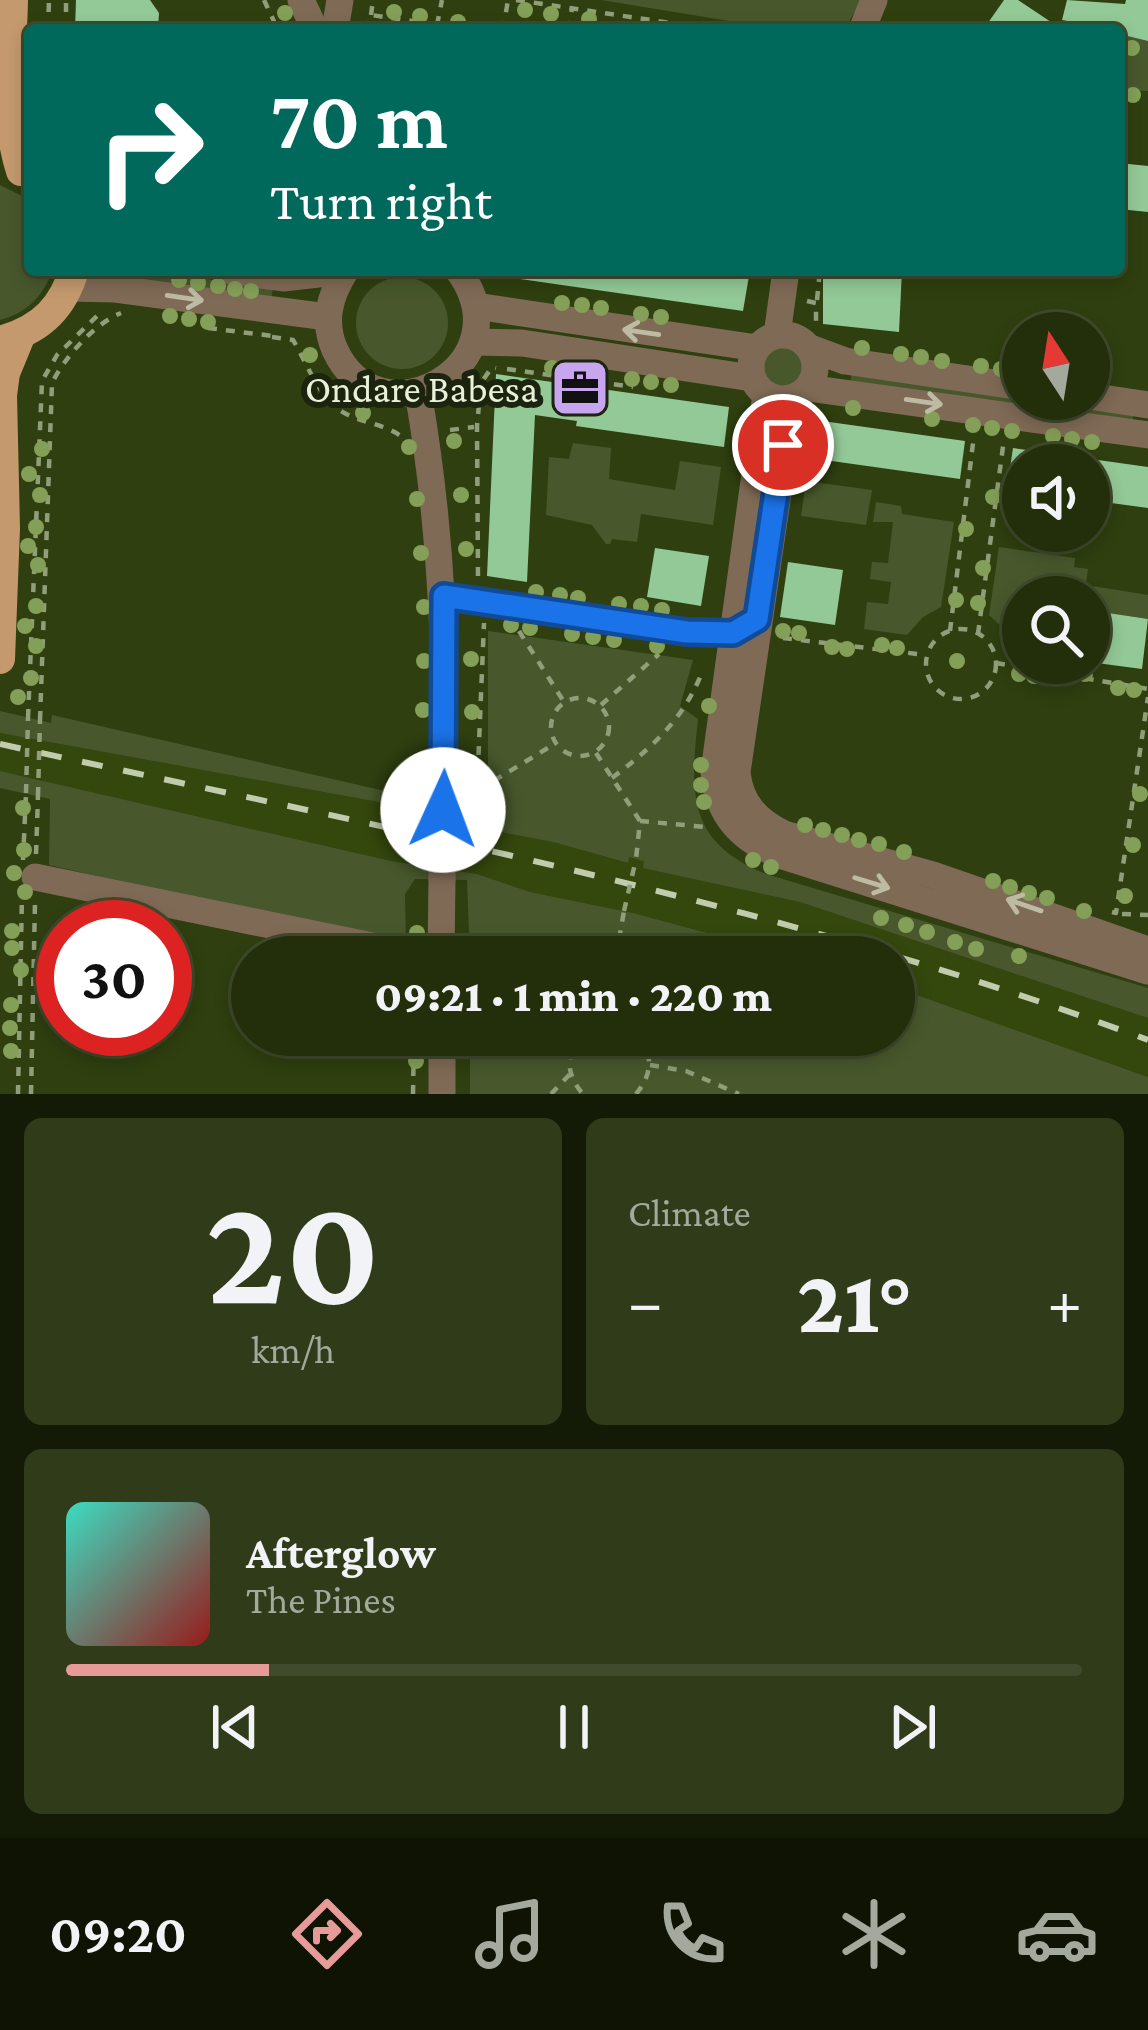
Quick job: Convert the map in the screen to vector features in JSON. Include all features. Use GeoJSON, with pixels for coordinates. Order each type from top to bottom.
{"type":"FeatureCollection","features":[{"type":"Feature","properties":{"kind":"main road"},"geometry":{"type":"LineString","coordinates":[[13,0],[11,127],[17,171]]}},
{"type":"Feature","properties":{"kind":"main road"},"geometry":{"type":"LineString","coordinates":[[0,659],[5,505],[2,395],[10,338],[47,318],[71,279]]}},
{"type":"Feature","properties":{"kind":"street"},"geometry":{"type":"LineString","coordinates":[[268,276],[301,276]]}},
{"type":"Feature","properties":{"kind":"street"},"geometry":{"type":"LineString","coordinates":[[342,276],[327,317],[340,360],[374,388],[396,393],[418,392],[452,374],[473,342],[476,305],[461,276]]}},
{"type":"Feature","properties":{"kind":"street"},"geometry":{"type":"LineString","coordinates":[[71,279],[327,317]]}},
{"type":"Feature","properties":{"kind":"street"},"geometry":{"type":"LineString","coordinates":[[784,284],[767,342],[752,358],[779,390],[754,630],[714,772],[718,798],[731,819],[760,847],[1148,971]]}},
{"type":"Feature","properties":{"kind":"street"},"geometry":{"type":"LineString","coordinates":[[476,305],[767,342],[813,337]]}},
{"type":"Feature","properties":{"kind":"street"},"geometry":{"type":"LineString","coordinates":[[813,337],[845,361],[1002,384]]}},
{"type":"Feature","properties":{"kind":"street"},"geometry":{"type":"LineString","coordinates":[[779,390],[815,373],[813,337]]}},
{"type":"Feature","properties":{"kind":"street"},"geometry":{"type":"LineString","coordinates":[[473,342],[522,343],[779,390],[1148,435]]}},
{"type":"Feature","properties":{"kind":"street"},"geometry":{"type":"LineString","coordinates":[[418,392],[439,531],[454,810],[432,936]]}},
{"type":"Feature","properties":{"kind":"street"},"geometry":{"type":"LineString","coordinates":[[1110,399],[1148,405]]}},
{"type":"Feature","properties":{"kind":"street"},"geometry":{"type":"LineString","coordinates":[[444,596],[687,632],[754,630]]}},
{"type":"Feature","properties":{"kind":"street"},"geometry":{"type":"LineString","coordinates":[[731,819],[765,824],[784,834],[933,875],[1144,943]]}},
{"type":"Feature","properties":{"kind":"street"},"geometry":{"type":"LineString","coordinates":[[35,878],[328,936]]}},
{"type":"Feature","properties":{"kind":"street"},"geometry":{"type":"LineString","coordinates":[[443,1056],[444,1088]]}},
{"type":"Feature","properties":{"kind":"path"},"geometry":{"type":"LineString","coordinates":[[369,24],[373,0]]}},
{"type":"Feature","properties":{"kind":"path"},"geometry":{"type":"LineString","coordinates":[[512,0],[675,24]]}},
{"type":"Feature","properties":{"kind":"path"},"geometry":{"type":"LineString","coordinates":[[570,24],[572,8]]}},
{"type":"Feature","properties":{"kind":"path"},"geometry":{"type":"LineString","coordinates":[[371,15],[430,24]]}},
{"type":"Feature","properties":{"kind":"path"},"geometry":{"type":"LineString","coordinates":[[633,24],[634,17]]}},
{"type":"Feature","properties":{"kind":"path"},"geometry":{"type":"LineString","coordinates":[[813,337],[819,276]]}},
{"type":"Feature","properties":{"kind":"path"},"geometry":{"type":"LineString","coordinates":[[784,284],[816,303]]}},
{"type":"Feature","properties":{"kind":"path"},"geometry":{"type":"LineString","coordinates":[[18,1094],[42,380],[57,355],[123,290]]}},
{"type":"Feature","properties":{"kind":"path"},"geometry":{"type":"LineString","coordinates":[[32,1094],[52,383],[62,364],[106,319],[126,307],[123,290]]}},
{"type":"Feature","properties":{"kind":"path"},"geometry":{"type":"LineString","coordinates":[[272,338],[293,340],[318,389],[343,412],[403,438]]}},
{"type":"Feature","properties":{"kind":"path"},"geometry":{"type":"LineString","coordinates":[[477,791],[483,626],[492,581],[478,580],[476,426],[481,383],[492,367],[651,389]]}},
{"type":"Feature","properties":{"kind":"path"},"geometry":{"type":"LineString","coordinates":[[950,631],[974,435]]}},
{"type":"Feature","properties":{"kind":"path"},"geometry":{"type":"LineString","coordinates":[[978,634],[1004,439]]}},
{"type":"Feature","properties":{"kind":"path"},"geometry":{"type":"LineString","coordinates":[[517,629],[564,702]]}},
{"type":"Feature","properties":{"kind":"path"},"geometry":{"type":"LineString","coordinates":[[754,630],[927,656]]}},
{"type":"Feature","properties":{"kind":"path"},"geometry":{"type":"LineString","coordinates":[[950,631],[978,634],[991,646],[994,675],[980,694],[957,699],[945,696],[929,679],[927,656],[932,645],[950,631]]}},
{"type":"Feature","properties":{"kind":"path"},"geometry":{"type":"LineString","coordinates":[[601,705],[664,649]]}},
{"type":"Feature","properties":{"kind":"path"},"geometry":{"type":"LineString","coordinates":[[611,778],[652,748],[675,722],[700,678],[704,656]]}},
{"type":"Feature","properties":{"kind":"path"},"geometry":{"type":"LineString","coordinates":[[996,663],[1148,693],[1115,913]]}},
{"type":"Feature","properties":{"kind":"path"},"geometry":{"type":"LineString","coordinates":[[564,702],[593,700],[601,705],[608,726],[606,740],[596,753]]}},
{"type":"Feature","properties":{"kind":"path"},"geometry":{"type":"LineString","coordinates":[[564,702],[551,724],[556,743],[570,754],[596,753]]}},
{"type":"Feature","properties":{"kind":"path"},"geometry":{"type":"LineString","coordinates":[[454,810],[556,743]]}},
{"type":"Feature","properties":{"kind":"path"},"geometry":{"type":"LineString","coordinates":[[596,753],[640,821],[620,936]]}},
{"type":"Feature","properties":{"kind":"path"},"geometry":{"type":"LineString","coordinates":[[640,821],[731,819]]}},
{"type":"Feature","properties":{"kind":"path"},"geometry":{"type":"LineString","coordinates":[[1094,907],[1148,915]]}},
{"type":"Feature","properties":{"kind":"path"},"geometry":{"type":"LineString","coordinates":[[413,1094],[414,1056]]}},
{"type":"Feature","properties":{"kind":"path"},"geometry":{"type":"LineString","coordinates":[[571,1056],[570,1074],[583,1094]]}},
{"type":"Feature","properties":{"kind":"path"},"geometry":{"type":"LineString","coordinates":[[636,1094],[647,1080],[649,1056]]}},
{"type":"Feature","properties":{"kind":"path"},"geometry":{"type":"LineString","coordinates":[[650,1065],[686,1071],[739,1094]]}},
{"type":"Feature","properties":{"kind":"path"},"geometry":{"type":"LineString","coordinates":[[551,1094],[570,1074]]}},
{"type":"Feature","properties":{"kind":"shaded area"},"geometry":{"type":"Polygon","coordinates":[[[601,0],[863,0],[847,24],[747,24],[601,0]]]}},
{"type":"Feature","properties":{"kind":"shaded area"},"geometry":{"type":"Polygon","coordinates":[[[1125,35],[1148,41],[1148,91],[1125,90],[1125,35]]]}},
{"type":"Feature","properties":{"kind":"shaded area"},"geometry":{"type":"Polygon","coordinates":[[[0,185],[24,197],[24,276],[50,276],[33,302],[0,320],[0,185]]]}},
{"type":"Feature","properties":{"kind":"shaded area"},"geometry":{"type":"Polygon","coordinates":[[[141,276],[186,276],[273,288],[271,300],[141,280],[141,276]]]}},
{"type":"Feature","properties":{"kind":"shaded area"},"geometry":{"type":"Polygon","coordinates":[[[402,277],[435,290],[448,323],[435,356],[402,369],[369,356],[356,323],[369,290],[402,277]]]}},
{"type":"Feature","properties":{"kind":"shaded area"},"geometry":{"type":"Polygon","coordinates":[[[783,347],[797,353],[803,367],[797,381],[783,387],[769,381],[763,367],[769,353],[783,347]]]}},
{"type":"Feature","properties":{"kind":"shaded area"},"geometry":{"type":"Polygon","coordinates":[[[852,369],[1002,395],[1002,408],[850,386],[852,369]]]}},
{"type":"Feature","properties":{"kind":"shaded area"},"geometry":{"type":"Polygon","coordinates":[[[1110,406],[1134,409],[1132,426],[1090,420],[1110,420],[1110,406]]]}},
{"type":"Feature","properties":{"kind":"shaded area"},"geometry":{"type":"Polygon","coordinates":[[[573,443],[611,448],[609,479],[675,490],[680,461],[721,467],[713,525],[641,514],[637,542],[612,539],[606,544],[592,525],[546,515],[549,457],[569,459],[573,443]]]}},
{"type":"Feature","properties":{"kind":"shaded area"},"geometry":{"type":"Polygon","coordinates":[[[806,481],[872,490],[866,525],[801,516],[806,481]]]}},
{"type":"Feature","properties":{"kind":"shaded area"},"geometry":{"type":"Polygon","coordinates":[[[876,502],[901,506],[902,514],[954,522],[941,607],[923,617],[907,635],[864,629],[867,602],[888,604],[891,582],[870,579],[872,562],[888,563],[893,522],[873,522],[876,502]]]}},
{"type":"Feature","properties":{"kind":"shaded area"},"geometry":{"type":"Polygon","coordinates":[[[999,547],[1002,552],[1075,558],[1074,567],[1088,569],[1087,576],[1002,576],[1002,627],[989,615],[999,547]]]}},
{"type":"Feature","properties":{"kind":"shaded area"},"geometry":{"type":"Polygon","coordinates":[[[1110,589],[1148,595],[1148,619],[1110,613],[1110,589]]]}},
{"type":"Feature","properties":{"kind":"shaded area"},"geometry":{"type":"Polygon","coordinates":[[[488,631],[693,660],[680,706],[698,719],[695,793],[699,813],[721,847],[766,874],[1148,988],[1148,1018],[915,940],[915,936],[902,936],[800,902],[643,868],[644,861],[629,857],[628,863],[469,826],[469,811],[488,804],[488,631]]]}},
{"type":"Feature","properties":{"kind":"shaded area"},"geometry":{"type":"Polygon","coordinates":[[[0,711],[51,723],[52,715],[407,796],[417,801],[417,809],[0,733],[0,711]]]}},
{"type":"Feature","properties":{"kind":"shaded area"},"geometry":{"type":"Polygon","coordinates":[[[0,733],[417,809],[469,811],[469,826],[627,863],[629,857],[645,861],[647,869],[800,902],[902,936],[719,936],[530,892],[477,874],[391,861],[0,771],[0,733]]]}},
{"type":"Feature","properties":{"kind":"shaded area"},"geometry":{"type":"Polygon","coordinates":[[[0,771],[391,861],[477,874],[530,892],[719,936],[469,936],[467,880],[415,879],[405,894],[406,936],[362,936],[49,865],[50,799],[0,788],[0,771]]]}},
{"type":"Feature","properties":{"kind":"shaded area"},"geometry":{"type":"Polygon","coordinates":[[[915,940],[1148,1018],[1148,1077],[915,994],[915,940]]]}},
{"type":"Feature","properties":{"kind":"shaded area"},"geometry":{"type":"Polygon","coordinates":[[[915,994],[1148,1077],[1148,1094],[470,1094],[470,1056],[915,1056],[915,994]]]}},
{"type":"Feature","properties":{"kind":"building"},"geometry":{"type":"Polygon","coordinates":[[[76,0],[150,0],[159,13],[158,24],[75,24],[76,0]]]}},
{"type":"Feature","properties":{"kind":"building"},"geometry":{"type":"Polygon","coordinates":[[[1004,0],[1018,0],[1054,24],[987,24],[1004,0]]]}},
{"type":"Feature","properties":{"kind":"building"},"geometry":{"type":"Polygon","coordinates":[[[1067,0],[1125,4],[1126,0],[1148,0],[1148,41],[1125,35],[1125,24],[1062,20],[1067,0]]]}},
{"type":"Feature","properties":{"kind":"building"},"geometry":{"type":"Polygon","coordinates":[[[1125,164],[1148,166],[1148,212],[1125,210],[1125,164]]]}},
{"type":"Feature","properties":{"kind":"building"},"geometry":{"type":"Polygon","coordinates":[[[500,276],[749,276],[743,311],[500,276]]]}},
{"type":"Feature","properties":{"kind":"building"},"geometry":{"type":"Polygon","coordinates":[[[823,276],[902,276],[899,332],[823,324],[823,276]]]}},
{"type":"Feature","properties":{"kind":"building"},"geometry":{"type":"Polygon","coordinates":[[[496,374],[729,407],[724,447],[576,426],[577,421],[535,415],[527,582],[487,576],[496,374]]]}},
{"type":"Feature","properties":{"kind":"building"},"geometry":{"type":"Polygon","coordinates":[[[808,419],[965,441],[960,479],[803,457],[808,419]]]}},
{"type":"Feature","properties":{"kind":"building"},"geometry":{"type":"Polygon","coordinates":[[[1110,462],[1148,467],[1148,508],[1110,503],[1110,462]]]}},
{"type":"Feature","properties":{"kind":"building"},"geometry":{"type":"Polygon","coordinates":[[[655,548],[709,556],[701,606],[647,597],[655,548]]]}},
{"type":"Feature","properties":{"kind":"building"},"geometry":{"type":"Polygon","coordinates":[[[788,562],[843,570],[835,625],[780,617],[788,562]]]}},
{"type":"Feature","properties":{"kind":"building"},"geometry":{"type":"Polygon","coordinates":[[[1110,613],[1148,619],[1142,669],[1110,665],[1110,613]]]}},
{"type":"Feature","properties":{"kind":"railway"},"geometry":{"type":"LineString","coordinates":[[0,744],[435,838],[723,908],[1008,991],[1148,1040]]}},
{"type":"Feature","properties":{"kind":"place","name":"Ondare Babesa"},"geometry":{"type":"Point","coordinates":[580,388]}},
{"type":"Feature","properties":{"kind":"route"},"geometry":{"type":"LineString","coordinates":[[443,810],[444,596],[687,632],[733,633],[757,619],[783,445]]}}]}
